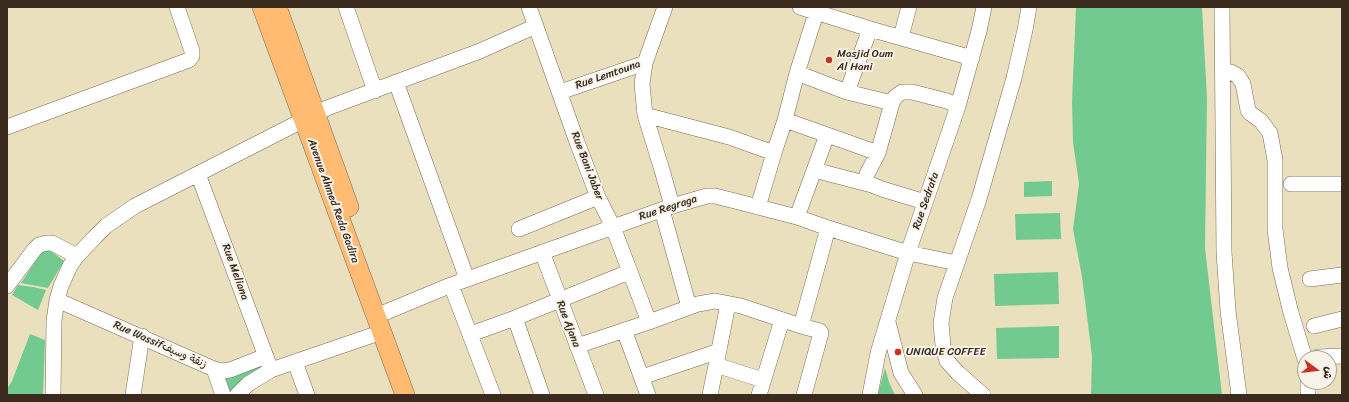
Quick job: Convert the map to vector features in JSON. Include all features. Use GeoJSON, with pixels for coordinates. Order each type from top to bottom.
{"type":"FeatureCollection","features":[{"type":"Feature","properties":{"kind":"main road","name":"Avenue Ahmed Reda Gadira"},"geometry":{"type":"LineString","coordinates":[[262,7],[310,117],[417,395]]}},
{"type":"Feature","properties":{"kind":"main road","name":"Avenue Ahmed Reda Gadira"},"geometry":{"type":"LineString","coordinates":[[277,7],[310,117],[382,332],[405,395]]}},
{"type":"Feature","properties":{"kind":"street"},"geometry":{"type":"LineString","coordinates":[[7,127],[189,60],[192,56],[192,51],[176,7]]}},
{"type":"Feature","properties":{"kind":"street"},"geometry":{"type":"LineString","coordinates":[[346,7],[375,91]]}},
{"type":"Feature","properties":{"kind":"street","name":"Rue Bani Jaber"},"geometry":{"type":"LineString","coordinates":[[529,7],[577,142],[598,197],[613,227],[649,322]]}},
{"type":"Feature","properties":{"kind":"street","name":"Rue Lemtouna"},"geometry":{"type":"LineString","coordinates":[[560,92],[645,63],[665,7]]}},
{"type":"Feature","properties":{"kind":"street"},"geometry":{"type":"LineString","coordinates":[[800,7],[818,9],[870,29],[972,58]]}},
{"type":"Feature","properties":{"kind":"street"},"geometry":{"type":"LineString","coordinates":[[901,37],[909,7]]}},
{"type":"Feature","properties":{"kind":"street","name":"Rue Sedrata"},"geometry":{"type":"LineString","coordinates":[[870,395],[878,353],[908,253],[958,106],[972,58],[984,7]]}},
{"type":"Feature","properties":{"kind":"street"},"geometry":{"type":"LineString","coordinates":[[983,395],[947,361],[943,346],[941,323],[945,298],[979,199],[1014,78],[1029,7]]}},
{"type":"Feature","properties":{"kind":"street"},"geometry":{"type":"LineString","coordinates":[[1222,7],[1225,274],[1229,325],[1239,395]]}},
{"type":"Feature","properties":{"kind":"street"},"geometry":{"type":"LineString","coordinates":[[758,207],[785,120],[797,73],[818,9]]}},
{"type":"Feature","properties":{"kind":"street"},"geometry":{"type":"LineString","coordinates":[[52,395],[54,321],[57,300],[65,276],[77,256],[94,237],[119,217],[135,206],[232,155],[327,108],[480,51],[536,26]]}},
{"type":"Feature","properties":{"kind":"street"},"geometry":{"type":"LineString","coordinates":[[848,92],[870,29]]}},
{"type":"Feature","properties":{"kind":"street"},"geometry":{"type":"LineString","coordinates":[[645,63],[642,84],[645,115],[662,170],[667,208],[689,307]]}},
{"type":"Feature","properties":{"kind":"street"},"geometry":{"type":"LineString","coordinates":[[1223,73],[1231,72],[1238,76],[1243,84],[1248,110],[1265,124],[1270,132],[1275,160],[1275,229],[1280,268],[1291,313],[1308,350]]}},
{"type":"Feature","properties":{"kind":"street"},"geometry":{"type":"LineString","coordinates":[[797,73],[848,92],[892,103]]}},
{"type":"Feature","properties":{"kind":"street"},"geometry":{"type":"LineString","coordinates":[[396,82],[468,279]]}},
{"type":"Feature","properties":{"kind":"street"},"geometry":{"type":"LineString","coordinates":[[866,183],[867,174],[878,153],[895,97],[902,92],[907,92],[929,96],[958,106]]}},
{"type":"Feature","properties":{"kind":"street"},"geometry":{"type":"LineString","coordinates":[[645,115],[729,137],[774,153]]}},
{"type":"Feature","properties":{"kind":"street"},"geometry":{"type":"LineString","coordinates":[[785,120],[878,153]]}},
{"type":"Feature","properties":{"kind":"street"},"geometry":{"type":"LineString","coordinates":[[797,217],[827,135]]}},
{"type":"Feature","properties":{"kind":"street"},"geometry":{"type":"LineString","coordinates":[[814,170],[866,183],[925,202]]}},
{"type":"Feature","properties":{"kind":"street","name":"Rue Meliana"},"geometry":{"type":"LineString","coordinates":[[198,174],[271,370]]}},
{"type":"Feature","properties":{"kind":"street"},"geometry":{"type":"LineString","coordinates":[[1292,184],[1342,184]]}},
{"type":"Feature","properties":{"kind":"street","name":"Rue Regraga"},"geometry":{"type":"LineString","coordinates":[[386,312],[451,285],[542,252],[667,208],[707,196],[715,196],[797,217],[908,253],[957,263]]}},
{"type":"Feature","properties":{"kind":"street"},"geometry":{"type":"LineString","coordinates":[[519,229],[598,197]]}},
{"type":"Feature","properties":{"kind":"street"},"geometry":{"type":"LineString","coordinates":[[801,326],[828,228]]}},
{"type":"Feature","properties":{"kind":"street"},"geometry":{"type":"LineString","coordinates":[[7,286],[39,245],[52,243],[77,256]]}},
{"type":"Feature","properties":{"kind":"street","name":"Rue Ajana"},"geometry":{"type":"LineString","coordinates":[[542,252],[593,394]]}},
{"type":"Feature","properties":{"kind":"street"},"geometry":{"type":"LineString","coordinates":[[471,334],[629,272]]}},
{"type":"Feature","properties":{"kind":"street"},"geometry":{"type":"LineString","coordinates":[[1310,279],[1342,275]]}},
{"type":"Feature","properties":{"kind":"street"},"geometry":{"type":"LineString","coordinates":[[451,285],[471,334],[493,395]]}},
{"type":"Feature","properties":{"kind":"street","name":"Rue Wassifزنقة وسيف"},"geometry":{"type":"LineString","coordinates":[[57,300],[142,336],[214,369],[225,371],[230,370],[266,356]]}},
{"type":"Feature","properties":{"kind":"street"},"geometry":{"type":"LineString","coordinates":[[577,346],[698,304],[716,301],[741,306],[820,331],[821,333],[804,395]]}},
{"type":"Feature","properties":{"kind":"street"},"geometry":{"type":"LineString","coordinates":[[710,395],[728,304]]}},
{"type":"Feature","properties":{"kind":"street"},"geometry":{"type":"LineString","coordinates":[[515,318],[542,395]]}},
{"type":"Feature","properties":{"kind":"street"},"geometry":{"type":"LineString","coordinates":[[1314,326],[1342,318]]}},
{"type":"Feature","properties":{"kind":"street"},"geometry":{"type":"LineString","coordinates":[[888,319],[901,372],[915,395]]}},
{"type":"Feature","properties":{"kind":"street"},"geometry":{"type":"LineString","coordinates":[[758,395],[782,320]]}},
{"type":"Feature","properties":{"kind":"street"},"geometry":{"type":"LineString","coordinates":[[624,330],[648,395]]}},
{"type":"Feature","properties":{"kind":"street"},"geometry":{"type":"LineString","coordinates":[[237,395],[248,384],[271,370],[382,332]]}},
{"type":"Feature","properties":{"kind":"street"},"geometry":{"type":"LineString","coordinates":[[133,395],[142,336]]}},
{"type":"Feature","properties":{"kind":"street"},"geometry":{"type":"LineString","coordinates":[[642,377],[717,358],[763,380]]}},
{"type":"Feature","properties":{"kind":"street"},"geometry":{"type":"LineString","coordinates":[[295,362],[307,395]]}},
{"type":"Feature","properties":{"kind":"street"},"geometry":{"type":"LineString","coordinates":[[214,369],[223,395]]}},
{"type":"Feature","properties":{"kind":"green space"},"geometry":{"type":"Polygon","coordinates":[[[1076,7],[1202,7],[1207,98],[1205,248],[1222,395],[1091,395],[1092,356],[1082,277],[1073,229],[1079,184],[1073,142],[1072,102],[1076,7]]]}},
{"type":"Feature","properties":{"kind":"green space"},"geometry":{"type":"Polygon","coordinates":[[[1052,181],[1052,196],[1024,197],[1024,182],[1052,181]]]}},
{"type":"Feature","properties":{"kind":"green space"},"geometry":{"type":"Polygon","coordinates":[[[1060,213],[1061,239],[1016,240],[1015,214],[1060,213]]]}},
{"type":"Feature","properties":{"kind":"green space"},"geometry":{"type":"Polygon","coordinates":[[[42,251],[51,251],[64,261],[48,288],[21,283],[42,251]]]}},
{"type":"Feature","properties":{"kind":"green space"},"geometry":{"type":"Polygon","coordinates":[[[1058,272],[1059,304],[995,306],[994,274],[1058,272]]]}},
{"type":"Feature","properties":{"kind":"green space"},"geometry":{"type":"Polygon","coordinates":[[[18,285],[46,290],[38,310],[12,295],[18,285]]]}},
{"type":"Feature","properties":{"kind":"green space"},"geometry":{"type":"Polygon","coordinates":[[[1059,326],[1059,358],[997,359],[996,328],[1059,326]]]}},
{"type":"Feature","properties":{"kind":"green space"},"geometry":{"type":"Polygon","coordinates":[[[30,334],[45,340],[43,395],[7,395],[7,389],[12,381],[30,334]]]}},
{"type":"Feature","properties":{"kind":"green space"},"geometry":{"type":"Polygon","coordinates":[[[262,363],[264,371],[230,394],[223,378],[262,363]]]}},
{"type":"Feature","properties":{"kind":"green space"},"geometry":{"type":"Polygon","coordinates":[[[885,368],[889,382],[895,395],[878,394],[885,368]]]}},
{"type":"Feature","properties":{"kind":"place","name":"Masjid Oum Al Hani"},"geometry":{"type":"Point","coordinates":[829,60]}},
{"type":"Feature","properties":{"kind":"place","name":"UNIQUE COFFEE"},"geometry":{"type":"Point","coordinates":[898,352]}}]}
